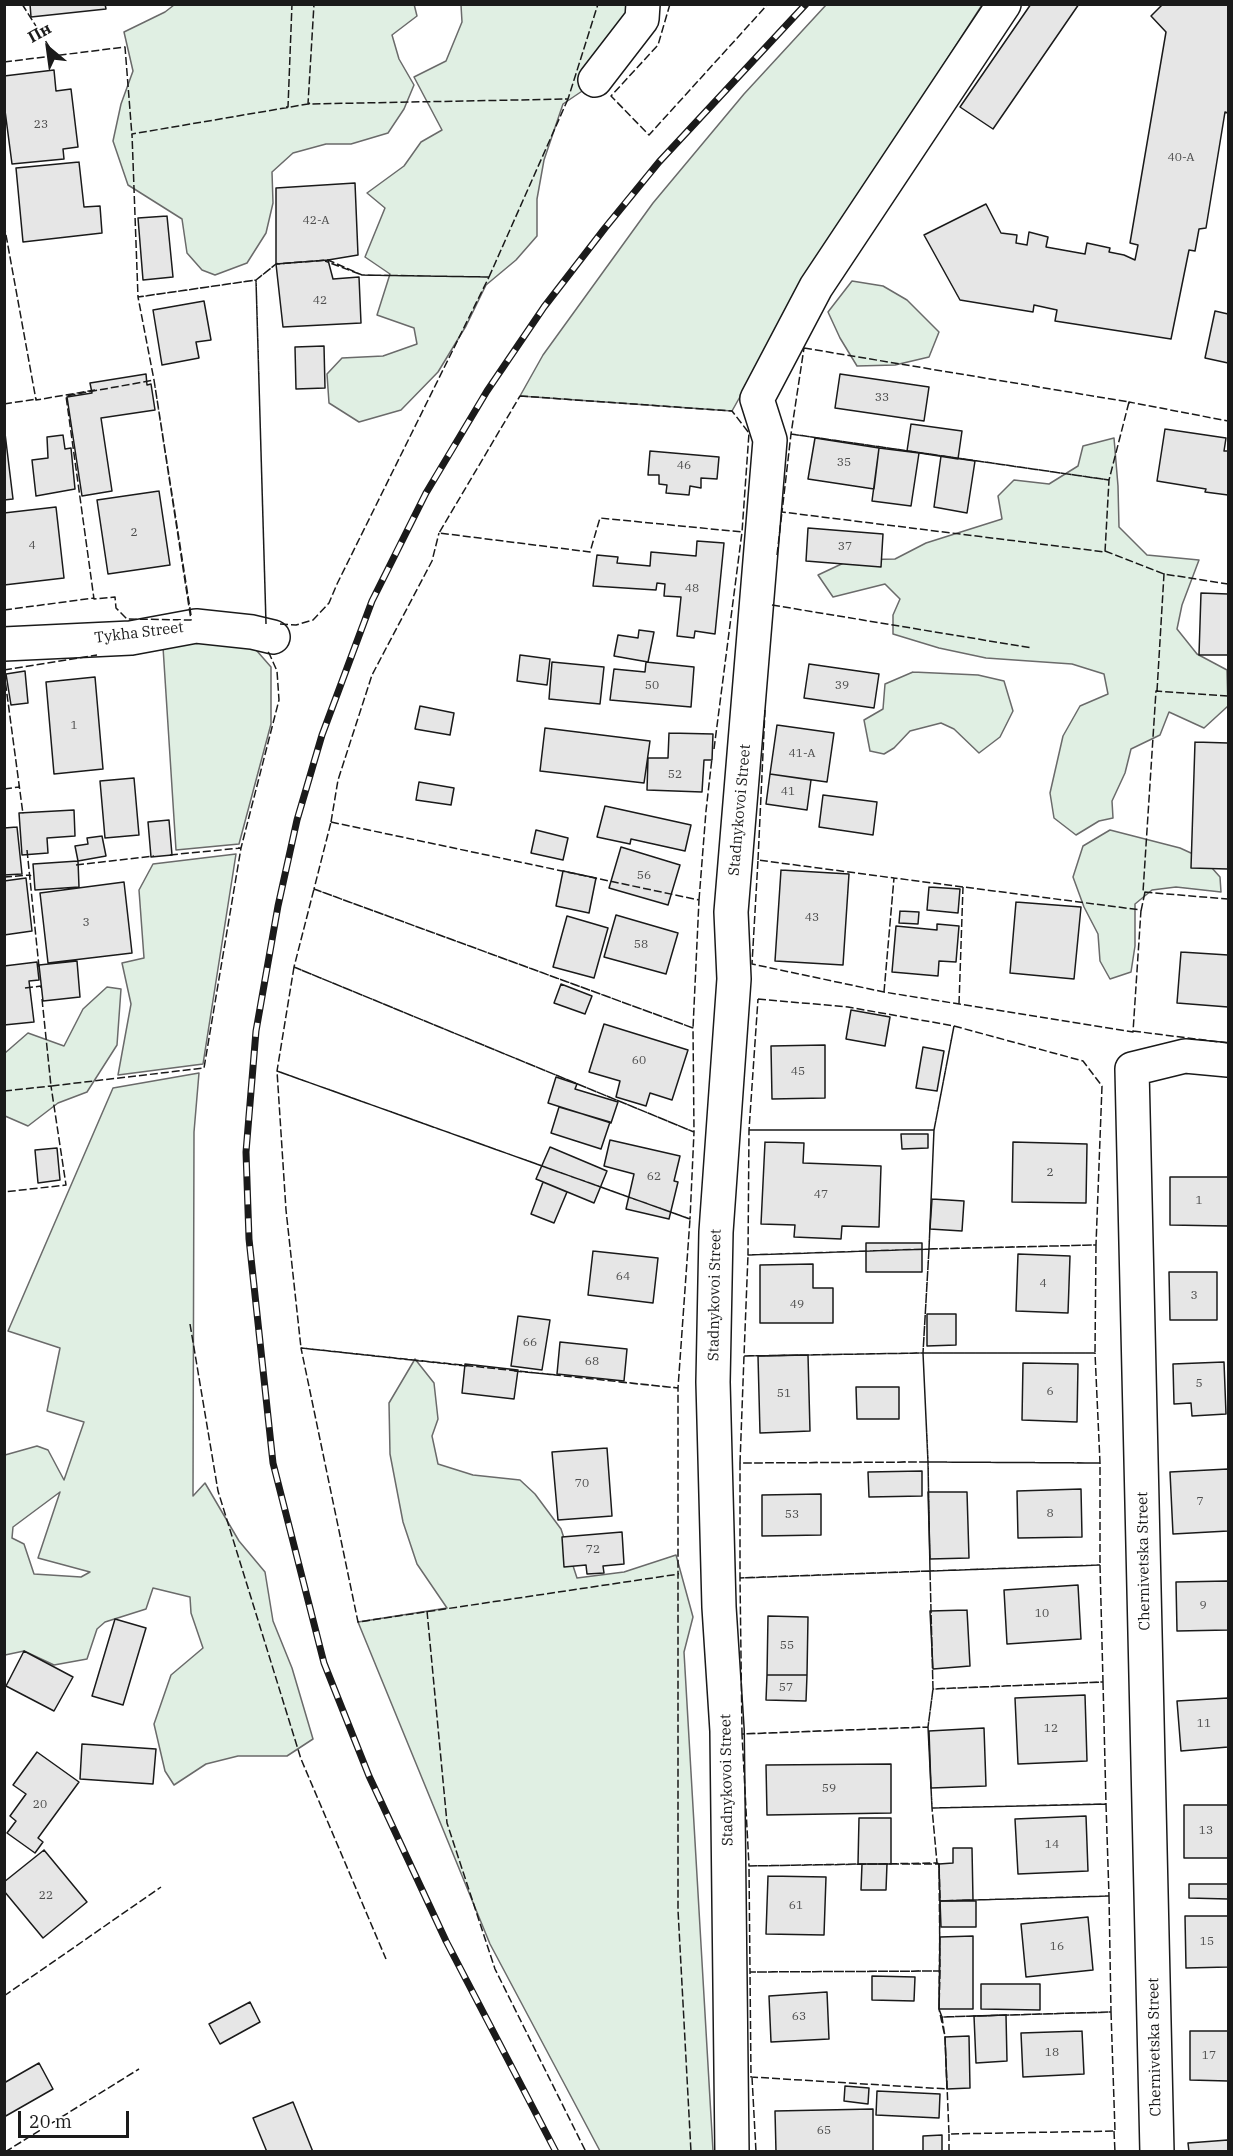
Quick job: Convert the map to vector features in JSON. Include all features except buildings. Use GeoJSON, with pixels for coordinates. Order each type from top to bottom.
{"type":"FeatureCollection","features":[{"type":"Feature","properties":{"kind":"street"},"geometry":{"type":"LineString","coordinates":[[595,80],[642,19],[643,4]]}},
{"type":"Feature","properties":{"kind":"street","name":"Stadnykovoi Street"},"geometry":{"type":"LineString","coordinates":[[732,2151],[727,1731],[719,1607],[713,1382],[716,1232],[734,979],[731,912],[770,440],[757,399],[816,287],[1004,4]]}},
{"type":"Feature","properties":{"kind":"street","name":"Tykha Street"},"geometry":{"type":"LineString","coordinates":[[4,644],[131,638],[196,626],[252,632],[273,637]]}},
{"type":"Feature","properties":{"kind":"street","name":"Chernivetska Street"},"geometry":{"type":"LineString","coordinates":[[1157,2151],[1132,1069],[1185,1056],[1228,1060]]}},
{"type":"Feature","properties":{"kind":"green space"},"geometry":{"type":"Polygon","coordinates":[[[414,4],[417,16],[392,35],[399,59],[414,85],[404,109],[388,133],[351,144],[326,144],[293,153],[272,172],[273,203],[266,233],[247,263],[215,275],[202,270],[187,253],[182,219],[128,185],[113,141],[121,104],[133,71],[124,32],[165,12],[174,5],[414,4]]]}},
{"type":"Feature","properties":{"kind":"green space"},"geometry":{"type":"Polygon","coordinates":[[[461,5],[651,5],[600,79],[563,104],[544,160],[537,199],[537,236],[516,260],[486,285],[466,326],[438,372],[401,410],[359,422],[329,403],[327,374],[342,358],[383,356],[417,344],[414,328],[377,315],[390,274],[365,257],[385,208],[367,193],[404,166],[421,142],[442,130],[414,77],[446,61],[462,22],[461,5]]]}},
{"type":"Feature","properties":{"kind":"green space"},"geometry":{"type":"Polygon","coordinates":[[[826,5],[982,5],[810,272],[732,411],[520,396],[543,355],[653,203],[744,94],[826,5]]]}},
{"type":"Feature","properties":{"kind":"green space"},"geometry":{"type":"Polygon","coordinates":[[[852,281],[883,286],[907,300],[939,332],[929,357],[895,365],[857,366],[828,312],[852,281]]]}},
{"type":"Feature","properties":{"kind":"green space"},"geometry":{"type":"Polygon","coordinates":[[[1114,438],[1119,527],[1147,555],[1199,560],[1182,605],[1177,629],[1197,654],[1227,670],[1228,706],[1204,728],[1169,712],[1160,735],[1131,749],[1125,773],[1112,801],[1113,818],[1099,821],[1076,835],[1054,818],[1050,793],[1063,736],[1080,706],[1108,694],[1104,674],[1072,664],[986,658],[939,648],[893,634],[893,615],[900,599],[885,584],[833,597],[818,575],[850,560],[895,559],[926,543],[1002,519],[998,496],[1014,480],[1049,484],[1078,466],[1083,446],[1114,438]]]}},
{"type":"Feature","properties":{"kind":"green space"},"geometry":{"type":"Polygon","coordinates":[[[206,640],[250,643],[271,667],[271,724],[239,844],[176,850],[163,647],[206,640]]]}},
{"type":"Feature","properties":{"kind":"green space"},"geometry":{"type":"Polygon","coordinates":[[[913,672],[978,675],[1004,681],[1013,711],[1000,737],[979,753],[954,729],[941,723],[910,731],[894,748],[884,754],[870,751],[864,720],[883,709],[885,684],[913,672]]]}},
{"type":"Feature","properties":{"kind":"green space"},"geometry":{"type":"Polygon","coordinates":[[[1110,830],[1180,848],[1204,859],[1220,877],[1221,892],[1176,887],[1152,890],[1135,904],[1135,946],[1131,972],[1110,979],[1100,961],[1098,934],[1084,907],[1073,877],[1083,846],[1110,830]]]}},
{"type":"Feature","properties":{"kind":"green space"},"geometry":{"type":"Polygon","coordinates":[[[236,854],[203,1064],[118,1075],[131,1004],[122,963],[144,958],[139,890],[153,864],[236,854]]]}},
{"type":"Feature","properties":{"kind":"green space"},"geometry":{"type":"Polygon","coordinates":[[[107,987],[121,989],[117,1045],[87,1092],[58,1103],[28,1126],[5,1116],[5,1053],[28,1033],[64,1046],[83,1009],[107,987]]]}},
{"type":"Feature","properties":{"kind":"green space"},"geometry":{"type":"Polygon","coordinates":[[[199,1073],[194,1132],[193,1496],[205,1483],[239,1541],[265,1572],[273,1621],[292,1668],[313,1739],[287,1756],[238,1756],[206,1764],[174,1785],[165,1771],[154,1724],[171,1675],[203,1648],[191,1613],[190,1597],[153,1588],[146,1609],[105,1622],[97,1629],[87,1659],[54,1665],[24,1651],[5,1655],[5,1455],[37,1446],[48,1450],[64,1480],[84,1422],[47,1411],[60,1348],[8,1331],[113,1088],[199,1073]],[[60,1492],[13,1527],[12,1538],[24,1544],[34,1574],[81,1577],[90,1572],[38,1558],[60,1492]]]}},
{"type":"Feature","properties":{"kind":"green space"},"geometry":{"type":"Polygon","coordinates":[[[415,1359],[434,1383],[438,1419],[432,1436],[438,1464],[473,1475],[520,1480],[535,1494],[561,1529],[577,1578],[624,1572],[676,1555],[693,1617],[684,1652],[713,2151],[600,2151],[490,1944],[358,1622],[447,1608],[417,1564],[403,1522],[390,1454],[389,1403],[415,1359]]]}},
{"type":"Feature","properties":{"kind":"railway"},"geometry":{"type":"LineString","coordinates":[[556,2152],[446,1941],[369,1776],[324,1663],[273,1463],[249,1239],[246,1152],[256,1031],[278,906],[297,820],[322,735],[372,601],[426,493],[487,391],[544,307],[605,228],[659,162],[806,4]]}},
{"type":"Feature","properties":{"kind":"fence"},"geometry":{"type":"LineString","coordinates":[[22,4],[57,56]]}},
{"type":"Feature","properties":{"kind":"fence"},"geometry":{"type":"LineString","coordinates":[[286,107],[288,107],[292,4]]}},
{"type":"Feature","properties":{"kind":"fence"},"geometry":{"type":"LineString","coordinates":[[310,103],[308,104],[314,4]]}},
{"type":"Feature","properties":{"kind":"fence"},"geometry":{"type":"LineString","coordinates":[[565,99],[568,99],[598,4]]}},
{"type":"Feature","properties":{"kind":"fence"},"geometry":{"type":"LineString","coordinates":[[670,4],[658,45],[611,96],[649,135],[768,4]]}},
{"type":"Feature","properties":{"kind":"fence"},"geometry":{"type":"LineString","coordinates":[[4,62],[125,47],[132,136]]}},
{"type":"Feature","properties":{"kind":"fence"},"geometry":{"type":"LineString","coordinates":[[568,99],[489,277],[362,275],[328,260],[276,264],[256,280],[138,297],[132,134],[308,104],[568,99]]}},
{"type":"Feature","properties":{"kind":"fence"},"geometry":{"type":"LineString","coordinates":[[4,224],[36,400],[95,390]]}},
{"type":"Feature","properties":{"kind":"fence"},"geometry":{"type":"LineString","coordinates":[[280,624],[296,625],[313,620],[329,603],[489,277],[362,275],[325,261]]}},
{"type":"Feature","properties":{"kind":"fence"},"geometry":{"type":"LineString","coordinates":[[266,623],[256,280],[280,263]]}},
{"type":"Feature","properties":{"kind":"fence"},"geometry":{"type":"LineString","coordinates":[[191,615],[154,380],[138,297],[256,280],[266,624]]}},
{"type":"Feature","properties":{"kind":"fence"},"geometry":{"type":"LineString","coordinates":[[804,348],[1129,402],[1109,480],[791,434],[804,348]]}},
{"type":"Feature","properties":{"kind":"fence"},"geometry":{"type":"LineString","coordinates":[[154,380],[191,620],[127,619],[116,608],[115,597],[94,599],[66,396],[154,380]]}},
{"type":"Feature","properties":{"kind":"fence"},"geometry":{"type":"LineString","coordinates":[[520,396],[732,411],[749,433],[742,532],[600,518],[590,552],[439,533],[520,396]]}},
{"type":"Feature","properties":{"kind":"fence"},"geometry":{"type":"LineString","coordinates":[[4,404],[37,399]]}},
{"type":"Feature","properties":{"kind":"fence"},"geometry":{"type":"LineString","coordinates":[[1129,404],[1129,402],[1228,421]]}},
{"type":"Feature","properties":{"kind":"fence"},"geometry":{"type":"LineString","coordinates":[[791,434],[1109,480],[1105,552],[782,512],[791,434]]}},
{"type":"Feature","properties":{"kind":"fence"},"geometry":{"type":"LineString","coordinates":[[777,555],[782,512]]}},
{"type":"Feature","properties":{"kind":"fence"},"geometry":{"type":"LineString","coordinates":[[714,749],[742,532]]}},
{"type":"Feature","properties":{"kind":"fence"},"geometry":{"type":"LineString","coordinates":[[331,822],[338,780],[372,675],[432,561],[439,533]]}},
{"type":"Feature","properties":{"kind":"fence"},"geometry":{"type":"LineString","coordinates":[[1105,551],[1164,574],[1228,584]]}},
{"type":"Feature","properties":{"kind":"fence"},"geometry":{"type":"LineString","coordinates":[[1157,691],[1164,574],[1166,575]]}},
{"type":"Feature","properties":{"kind":"fence"},"geometry":{"type":"LineString","coordinates":[[4,610],[94,598]]}},
{"type":"Feature","properties":{"kind":"fence"},"geometry":{"type":"LineString","coordinates":[[772,605],[1032,648]]}},
{"type":"Feature","properties":{"kind":"fence"},"geometry":{"type":"LineString","coordinates":[[238,848],[241,848],[279,700],[277,671],[267,651]]}},
{"type":"Feature","properties":{"kind":"fence"},"geometry":{"type":"LineString","coordinates":[[4,670],[97,655]]}},
{"type":"Feature","properties":{"kind":"fence"},"geometry":{"type":"LineString","coordinates":[[4,672],[23,814]]}},
{"type":"Feature","properties":{"kind":"fence"},"geometry":{"type":"LineString","coordinates":[[1228,696],[1156,691],[1143,892],[1228,899]]}},
{"type":"Feature","properties":{"kind":"fence"},"geometry":{"type":"LineString","coordinates":[[758,860],[765,710]]}},
{"type":"Feature","properties":{"kind":"fence"},"geometry":{"type":"LineString","coordinates":[[699,900],[712,758]]}},
{"type":"Feature","properties":{"kind":"fence"},"geometry":{"type":"LineString","coordinates":[[4,789],[19,787],[19,785]]}},
{"type":"Feature","properties":{"kind":"fence"},"geometry":{"type":"LineString","coordinates":[[331,822],[699,900],[693,1028],[314,889],[331,822]]}},
{"type":"Feature","properties":{"kind":"fence"},"geometry":{"type":"LineString","coordinates":[[42,999],[51,1086],[204,1068],[241,848],[169,855]]}},
{"type":"Feature","properties":{"kind":"fence"},"geometry":{"type":"LineString","coordinates":[[27,850],[39,967]]}},
{"type":"Feature","properties":{"kind":"fence"},"geometry":{"type":"LineString","coordinates":[[76,865],[154,856]]}},
{"type":"Feature","properties":{"kind":"fence"},"geometry":{"type":"LineString","coordinates":[[884,992],[894,878],[758,860],[752,964],[884,992],[1133,1032],[1141,910],[894,878],[884,992]]}},
{"type":"Feature","properties":{"kind":"fence"},"geometry":{"type":"LineString","coordinates":[[4,877],[31,876]]}},
{"type":"Feature","properties":{"kind":"fence"},"geometry":{"type":"LineString","coordinates":[[959,1004],[963,887]]}},
{"type":"Feature","properties":{"kind":"fence"},"geometry":{"type":"LineString","coordinates":[[314,889],[693,1028],[694,1132],[294,967],[314,889]]}},
{"type":"Feature","properties":{"kind":"fence"},"geometry":{"type":"LineString","coordinates":[[1141,911],[1145,892]]}},
{"type":"Feature","properties":{"kind":"fence"},"geometry":{"type":"LineString","coordinates":[[294,967],[694,1132],[690,1219],[277,1071],[294,967]]}},
{"type":"Feature","properties":{"kind":"fence"},"geometry":{"type":"LineString","coordinates":[[25,988],[41,986],[41,988]]}},
{"type":"Feature","properties":{"kind":"fence"},"geometry":{"type":"LineString","coordinates":[[758,999],[848,1007],[954,1026],[934,1130],[749,1130],[758,999]]}},
{"type":"Feature","properties":{"kind":"fence"},"geometry":{"type":"LineString","coordinates":[[954,1026],[1083,1061],[1102,1086],[1096,1245],[929,1249],[934,1130],[954,1026]]}},
{"type":"Feature","properties":{"kind":"fence"},"geometry":{"type":"LineString","coordinates":[[1133,1031],[1228,1043]]}},
{"type":"Feature","properties":{"kind":"fence"},"geometry":{"type":"LineString","coordinates":[[277,1071],[690,1219],[678,1388],[301,1348],[286,1210],[277,1071]]}},
{"type":"Feature","properties":{"kind":"fence"},"geometry":{"type":"LineString","coordinates":[[4,1091],[51,1086],[66,1185],[4,1192]]}},
{"type":"Feature","properties":{"kind":"fence"},"geometry":{"type":"LineString","coordinates":[[749,1130],[934,1130],[929,1249],[748,1255],[749,1130]]}},
{"type":"Feature","properties":{"kind":"fence"},"geometry":{"type":"LineString","coordinates":[[1096,1245],[1095,1353],[923,1353],[929,1249],[1096,1245]]}},
{"type":"Feature","properties":{"kind":"fence"},"geometry":{"type":"LineString","coordinates":[[929,1249],[923,1353],[744,1356],[748,1255],[929,1249]]}},
{"type":"Feature","properties":{"kind":"fence"},"geometry":{"type":"LineString","coordinates":[[190,1324],[218,1491],[301,1759],[386,1959]]}},
{"type":"Feature","properties":{"kind":"fence"},"geometry":{"type":"LineString","coordinates":[[467,1366],[301,1348],[358,1622],[679,1574]]}},
{"type":"Feature","properties":{"kind":"fence"},"geometry":{"type":"LineString","coordinates":[[923,1353],[928,1462],[740,1463],[744,1356],[923,1353]]}},
{"type":"Feature","properties":{"kind":"fence"},"geometry":{"type":"LineString","coordinates":[[923,1353],[1095,1353],[1100,1463],[928,1462],[923,1353]]}},
{"type":"Feature","properties":{"kind":"fence"},"geometry":{"type":"LineString","coordinates":[[514,1371],[559,1375]]}},
{"type":"Feature","properties":{"kind":"fence"},"geometry":{"type":"LineString","coordinates":[[619,1382],[678,1388],[678,1910],[691,2152]]}},
{"type":"Feature","properties":{"kind":"fence"},"geometry":{"type":"LineString","coordinates":[[928,1462],[930,1571],[740,1578],[740,1463],[928,1462]]}},
{"type":"Feature","properties":{"kind":"fence"},"geometry":{"type":"LineString","coordinates":[[928,1462],[1100,1463],[1100,1565],[930,1571],[928,1462]]}},
{"type":"Feature","properties":{"kind":"fence"},"geometry":{"type":"LineString","coordinates":[[1100,1565],[1103,1682],[933,1689],[930,1571],[1100,1565]]}},
{"type":"Feature","properties":{"kind":"fence"},"geometry":{"type":"LineString","coordinates":[[930,1571],[933,1689],[928,1727],[742,1734],[740,1578],[930,1571]]}},
{"type":"Feature","properties":{"kind":"fence"},"geometry":{"type":"LineString","coordinates":[[427,1611],[447,1823],[495,1969],[586,2152]]}},
{"type":"Feature","properties":{"kind":"fence"},"geometry":{"type":"LineString","coordinates":[[1103,1682],[1106,1804],[932,1808],[928,1727],[933,1689],[1103,1682]]}},
{"type":"Feature","properties":{"kind":"fence"},"geometry":{"type":"LineString","coordinates":[[928,1727],[937,1863],[749,1866],[742,1734],[928,1727]]}},
{"type":"Feature","properties":{"kind":"fence"},"geometry":{"type":"LineString","coordinates":[[1106,1804],[1109,1896],[940,1901],[939,1864],[937,1863],[932,1808],[1106,1804]]}},
{"type":"Feature","properties":{"kind":"fence"},"geometry":{"type":"LineString","coordinates":[[858,1864],[939,1864],[940,1971],[750,1972],[749,1866],[858,1864]]}},
{"type":"Feature","properties":{"kind":"fence"},"geometry":{"type":"LineString","coordinates":[[4,1996],[161,1887]]}},
{"type":"Feature","properties":{"kind":"fence"},"geometry":{"type":"LineString","coordinates":[[1109,1896],[1111,2012],[942,2017],[939,2009],[940,1901],[1109,1896]]}},
{"type":"Feature","properties":{"kind":"fence"},"geometry":{"type":"LineString","coordinates":[[940,1971],[939,2009],[945,2037],[947,2089],[751,2077],[750,1972],[940,1971]]}},
{"type":"Feature","properties":{"kind":"fence"},"geometry":{"type":"LineString","coordinates":[[1111,2012],[1115,2131],[949,2134],[945,2037],[942,2017],[1111,2012]]}},
{"type":"Feature","properties":{"kind":"fence"},"geometry":{"type":"LineString","coordinates":[[5,2152],[139,2069]]}},
{"type":"Feature","properties":{"kind":"fence"},"geometry":{"type":"LineString","coordinates":[[752,2077],[756,2152]]}},
{"type":"Feature","properties":{"kind":"fence"},"geometry":{"type":"LineString","coordinates":[[1114,2131],[1115,2152]]}},
{"type":"Feature","properties":{"kind":"fence"},"geometry":{"type":"LineString","coordinates":[[949,2134],[949,2152]]}}]}
